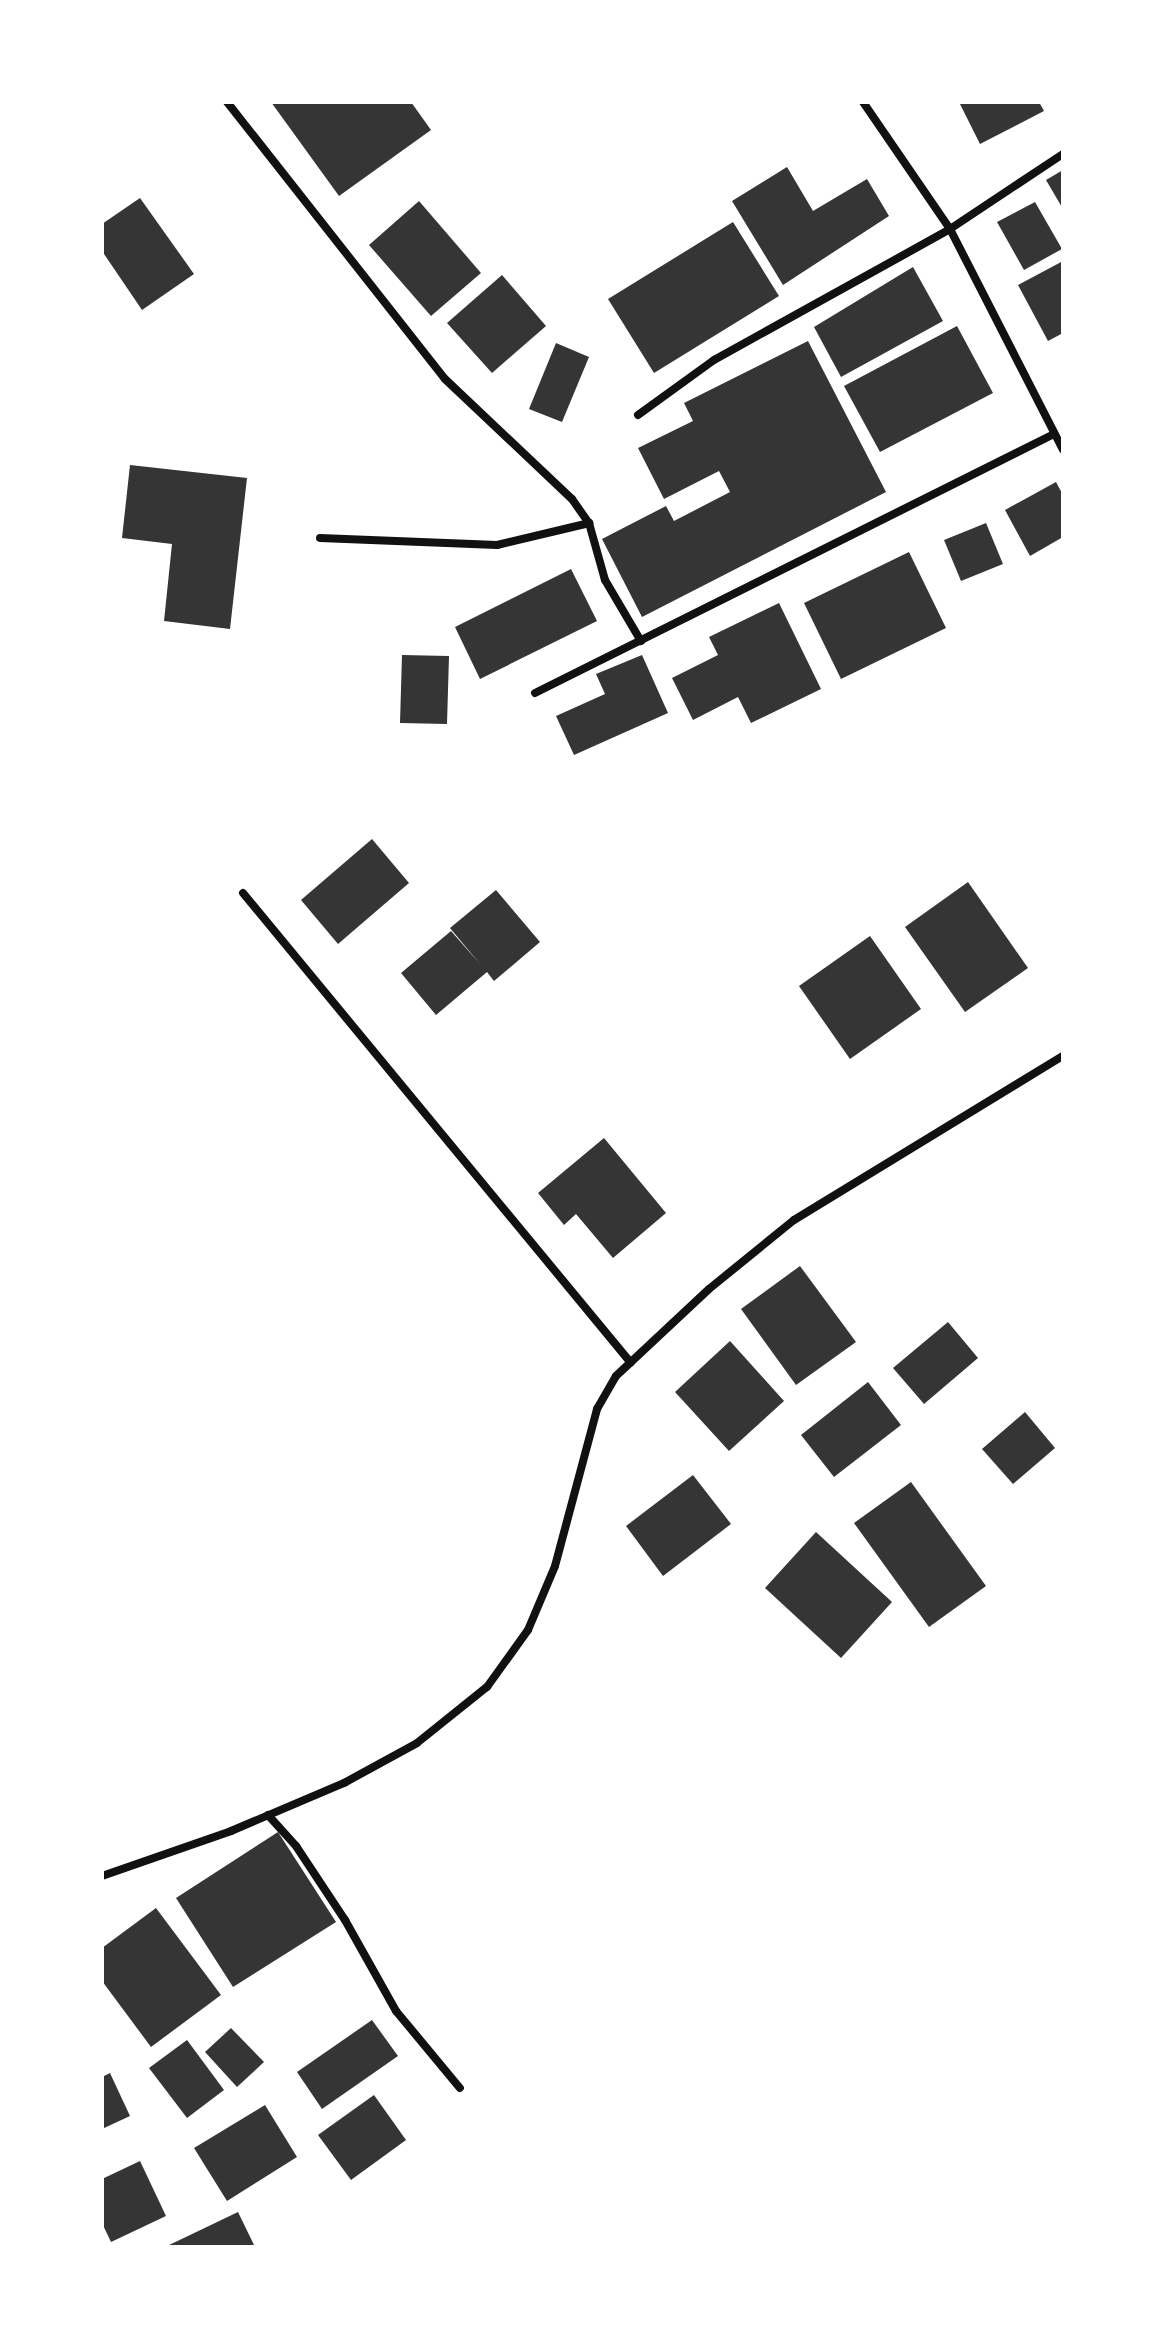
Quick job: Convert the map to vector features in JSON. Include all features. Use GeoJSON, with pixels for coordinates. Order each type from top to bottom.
{"type":"FeatureCollection","features":[{"type":"Feature","properties":{"kind":"street"},"geometry":{"type":"LineString","coordinates":[[227,102],[445,379],[572,499],[589,523],[605,580],[641,641]]}},
{"type":"Feature","properties":{"kind":"street"},"geometry":{"type":"LineString","coordinates":[[863,102],[950,229],[1063,450]]}},
{"type":"Feature","properties":{"kind":"street"},"geometry":{"type":"LineString","coordinates":[[638,415],[714,360],[950,229],[1063,154]]}},
{"type":"Feature","properties":{"kind":"street"},"geometry":{"type":"LineString","coordinates":[[535,693],[1054,434]]}},
{"type":"Feature","properties":{"kind":"street"},"geometry":{"type":"LineString","coordinates":[[320,538],[497,545],[589,523]]}},
{"type":"Feature","properties":{"kind":"street"},"geometry":{"type":"LineString","coordinates":[[243,893],[631,1363]]}},
{"type":"Feature","properties":{"kind":"street"},"geometry":{"type":"LineString","coordinates":[[102,1876],[268,1815],[417,1743],[487,1687],[528,1630],[555,1566],[597,1409],[616,1376],[709,1289],[794,1220],[1063,1056]]}},
{"type":"Feature","properties":{"kind":"street"},"geometry":{"type":"LineString","coordinates":[[268,1815],[296,1846],[345,1920],[396,2011],[460,2088]]}},
{"type":"Feature","properties":{"kind":"building"},"geometry":{"type":"Polygon","coordinates":[[[271,102],[411,102],[431,130],[339,196],[271,102]]]}},
{"type":"Feature","properties":{"kind":"building"},"geometry":{"type":"Polygon","coordinates":[[[959,102],[1039,102],[1044,111],[980,144],[959,102]]]}},
{"type":"Feature","properties":{"kind":"building"},"geometry":{"type":"Polygon","coordinates":[[[787,167],[813,211],[867,179],[889,216],[783,285],[732,201],[787,167]]]}},
{"type":"Feature","properties":{"kind":"building"},"geometry":{"type":"Polygon","coordinates":[[[1063,170],[1063,209],[1046,180],[1063,170]]]}},
{"type":"Feature","properties":{"kind":"building"},"geometry":{"type":"Polygon","coordinates":[[[140,198],[194,274],[142,310],[102,251],[102,224],[140,198]]]}},
{"type":"Feature","properties":{"kind":"building"},"geometry":{"type":"Polygon","coordinates":[[[419,201],[481,273],[431,316],[369,245],[419,201]]]}},
{"type":"Feature","properties":{"kind":"building"},"geometry":{"type":"Polygon","coordinates":[[[1035,202],[1062,249],[1024,270],[997,222],[1035,202]]]}},
{"type":"Feature","properties":{"kind":"building"},"geometry":{"type":"Polygon","coordinates":[[[733,222],[779,296],[654,373],[608,299],[733,222]]]}},
{"type":"Feature","properties":{"kind":"building"},"geometry":{"type":"Polygon","coordinates":[[[1063,261],[1063,333],[1048,341],[1018,285],[1063,261]]]}},
{"type":"Feature","properties":{"kind":"building"},"geometry":{"type":"Polygon","coordinates":[[[913,267],[943,321],[841,377],[814,327],[913,267]]]}},
{"type":"Feature","properties":{"kind":"building"},"geometry":{"type":"Polygon","coordinates":[[[502,275],[546,326],[492,373],[447,323],[502,275]]]}},
{"type":"Feature","properties":{"kind":"building"},"geometry":{"type":"Polygon","coordinates":[[[957,326],[993,393],[880,452],[844,386],[957,326]]]}},
{"type":"Feature","properties":{"kind":"building"},"geometry":{"type":"Polygon","coordinates":[[[808,341],[886,492],[642,617],[602,539],[666,506],[674,521],[730,492],[719,471],[664,499],[638,448],[693,421],[684,403],[808,341]]]}},
{"type":"Feature","properties":{"kind":"building"},"geometry":{"type":"Polygon","coordinates":[[[556,343],[589,357],[562,422],[529,409],[556,343]]]}},
{"type":"Feature","properties":{"kind":"building"},"geometry":{"type":"Polygon","coordinates":[[[130,465],[247,478],[230,629],[164,621],[172,544],[122,538],[130,465]]]}},
{"type":"Feature","properties":{"kind":"building"},"geometry":{"type":"Polygon","coordinates":[[[1056,482],[1063,495],[1063,537],[1030,556],[1005,510],[1056,482]]]}},
{"type":"Feature","properties":{"kind":"building"},"geometry":{"type":"Polygon","coordinates":[[[986,523],[1003,564],[961,581],[944,540],[986,523]]]}},
{"type":"Feature","properties":{"kind":"building"},"geometry":{"type":"Polygon","coordinates":[[[909,552],[946,628],[841,679],[804,603],[909,552]]]}},
{"type":"Feature","properties":{"kind":"building"},"geometry":{"type":"Polygon","coordinates":[[[571,569],[597,621],[480,679],[455,627],[571,569]]]}},
{"type":"Feature","properties":{"kind":"building"},"geometry":{"type":"Polygon","coordinates":[[[779,603],[821,689],[751,723],[738,697],[693,720],[672,678],[718,655],[709,637],[779,603]]]}},
{"type":"Feature","properties":{"kind":"building"},"geometry":{"type":"Polygon","coordinates":[[[402,655],[449,656],[447,724],[400,723],[402,655]]]}},
{"type":"Feature","properties":{"kind":"building"},"geometry":{"type":"Polygon","coordinates":[[[642,655],[668,713],[574,755],[556,716],[605,694],[596,674],[642,655]]]}},
{"type":"Feature","properties":{"kind":"building"},"geometry":{"type":"Polygon","coordinates":[[[372,839],[409,883],[338,944],[301,900],[372,839]]]}},
{"type":"Feature","properties":{"kind":"building"},"geometry":{"type":"Polygon","coordinates":[[[968,882],[1028,968],[965,1012],[905,927],[968,882]]]}},
{"type":"Feature","properties":{"kind":"building"},"geometry":{"type":"Polygon","coordinates":[[[496,890],[540,942],[494,981],[487,972],[436,1015],[401,973],[451,931],[480,964],[450,928],[496,890]]]}},
{"type":"Feature","properties":{"kind":"building"},"geometry":{"type":"Polygon","coordinates":[[[870,936],[921,1009],[850,1059],[799,986],[870,936]]]}},
{"type":"Feature","properties":{"kind":"building"},"geometry":{"type":"Polygon","coordinates":[[[604,1138],[666,1213],[613,1258],[576,1214],[564,1225],[538,1193],[604,1138]]]}},
{"type":"Feature","properties":{"kind":"building"},"geometry":{"type":"Polygon","coordinates":[[[800,1266],[856,1342],[796,1385],[741,1309],[800,1266]]]}},
{"type":"Feature","properties":{"kind":"building"},"geometry":{"type":"Polygon","coordinates":[[[948,1322],[978,1358],[924,1404],[893,1368],[948,1322]]]}},
{"type":"Feature","properties":{"kind":"building"},"geometry":{"type":"Polygon","coordinates":[[[730,1341],[784,1401],[729,1451],[675,1392],[730,1341]]]}},
{"type":"Feature","properties":{"kind":"building"},"geometry":{"type":"Polygon","coordinates":[[[868,1382],[901,1425],[834,1477],[801,1435],[868,1382]]]}},
{"type":"Feature","properties":{"kind":"building"},"geometry":{"type":"Polygon","coordinates":[[[1025,1412],[1055,1448],[1013,1484],[982,1449],[1025,1412]]]}},
{"type":"Feature","properties":{"kind":"building"},"geometry":{"type":"Polygon","coordinates":[[[693,1475],[731,1524],[663,1576],[626,1526],[693,1475]]]}},
{"type":"Feature","properties":{"kind":"building"},"geometry":{"type":"Polygon","coordinates":[[[911,1482],[986,1586],[929,1627],[854,1523],[911,1482]]]}},
{"type":"Feature","properties":{"kind":"building"},"geometry":{"type":"Polygon","coordinates":[[[816,1532],[892,1602],[841,1658],[765,1588],[816,1532]]]}},
{"type":"Feature","properties":{"kind":"building"},"geometry":{"type":"Polygon","coordinates":[[[278,1832],[336,1922],[233,1987],[176,1898],[278,1832]]]}},
{"type":"Feature","properties":{"kind":"building"},"geometry":{"type":"Polygon","coordinates":[[[156,1908],[221,1995],[151,2047],[102,1981],[102,1948],[156,1908]]]}},
{"type":"Feature","properties":{"kind":"building"},"geometry":{"type":"Polygon","coordinates":[[[372,2020],[398,2056],[322,2109],[297,2072],[372,2020]]]}},
{"type":"Feature","properties":{"kind":"building"},"geometry":{"type":"Polygon","coordinates":[[[231,2028],[264,2062],[237,2087],[205,2052],[231,2028]]]}},
{"type":"Feature","properties":{"kind":"building"},"geometry":{"type":"Polygon","coordinates":[[[187,2040],[224,2090],[187,2118],[149,2068],[187,2040]]]}},
{"type":"Feature","properties":{"kind":"building"},"geometry":{"type":"Polygon","coordinates":[[[110,2073],[130,2116],[102,2129],[102,2077],[110,2073]]]}},
{"type":"Feature","properties":{"kind":"building"},"geometry":{"type":"Polygon","coordinates":[[[374,2095],[406,2140],[351,2180],[318,2135],[374,2095]]]}},
{"type":"Feature","properties":{"kind":"building"},"geometry":{"type":"Polygon","coordinates":[[[265,2105],[297,2157],[227,2201],[194,2148],[265,2105]]]}},
{"type":"Feature","properties":{"kind":"building"},"geometry":{"type":"Polygon","coordinates":[[[140,2161],[166,2216],[111,2242],[102,2223],[102,2179],[140,2161]]]}},
{"type":"Feature","properties":{"kind":"building"},"geometry":{"type":"Polygon","coordinates":[[[238,2212],[255,2247],[165,2247],[238,2212]]]}}]}
